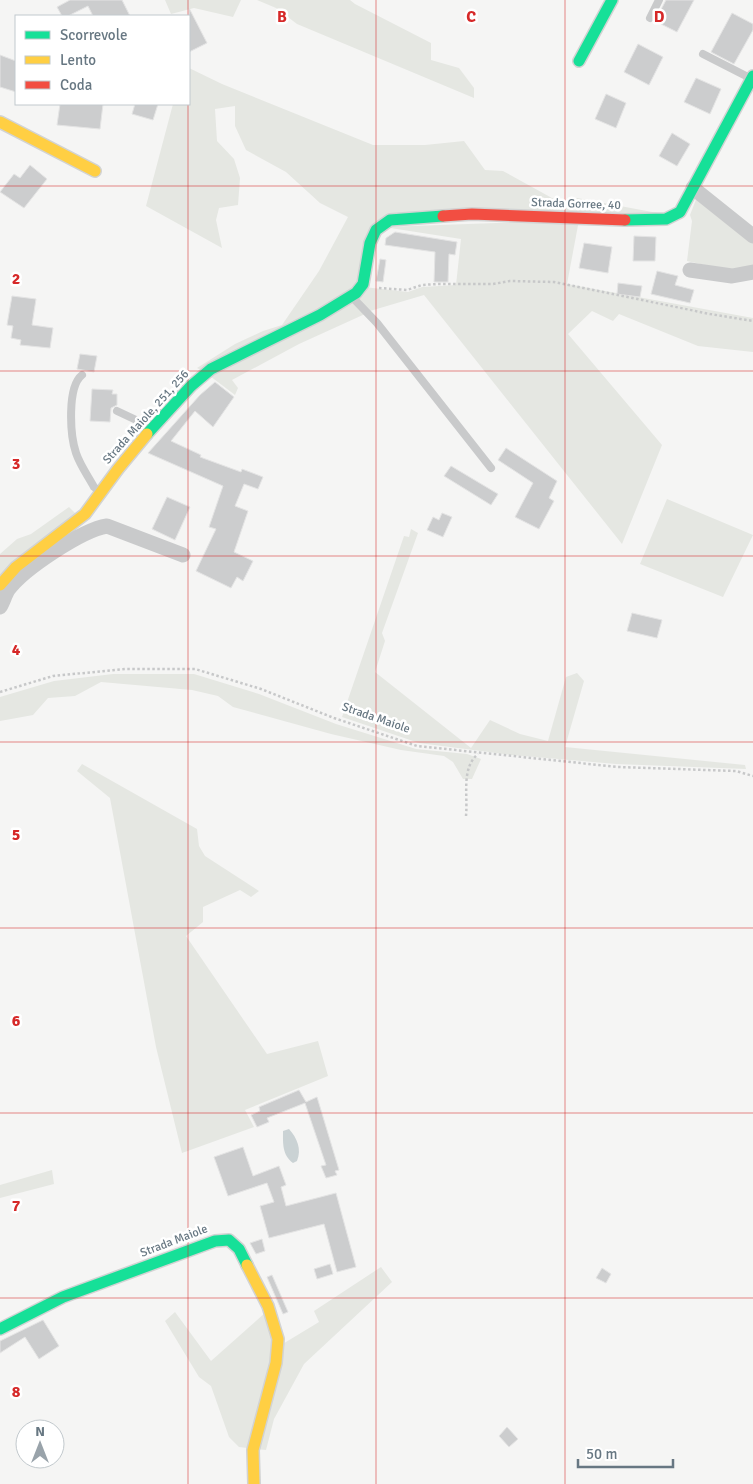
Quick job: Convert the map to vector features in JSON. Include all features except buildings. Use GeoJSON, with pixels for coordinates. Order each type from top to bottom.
{"type":"FeatureCollection","features":[{"type":"Feature","properties":{"kind":"street"},"geometry":{"type":"LineString","coordinates":[[579,61],[612,0]]}},
{"type":"Feature","properties":{"kind":"street","name":"Strada Gorree, 40"},"geometry":{"type":"LineString","coordinates":[[363,284],[370,243],[376,230],[390,220],[472,214],[602,220],[666,219],[680,212],[752,78]]}},
{"type":"Feature","properties":{"kind":"street"},"geometry":{"type":"LineString","coordinates":[[0,122],[95,171]]}},
{"type":"Feature","properties":{"kind":"street"},"geometry":{"type":"LineString","coordinates":[[693,188],[753,236]]}},
{"type":"Feature","properties":{"kind":"street"},"geometry":{"type":"LineString","coordinates":[[690,270],[732,276],[753,272]]}},
{"type":"Feature","properties":{"kind":"street","name":"Strada Maiole, 251, 256"},"geometry":{"type":"LineString","coordinates":[[0,585],[16,566],[60,535],[85,514],[153,428],[190,386],[211,368],[320,315],[352,296],[363,284]]}},
{"type":"Feature","properties":{"kind":"street"},"geometry":{"type":"LineString","coordinates":[[0,608],[8,590],[23,575],[82,533],[94,528],[107,526],[183,555]]}},
{"type":"Feature","properties":{"kind":"street","name":"Strada Maiole"},"geometry":{"type":"LineString","coordinates":[[0,1328],[64,1297],[177,1257],[217,1240],[229,1240],[239,1249],[268,1306],[278,1339],[276,1363],[252,1450],[254,1484]]}},
{"type":"Feature","properties":{"kind":"lane"},"geometry":{"type":"LineString","coordinates":[[650,18],[659,0]]}},
{"type":"Feature","properties":{"kind":"lane"},"geometry":{"type":"LineString","coordinates":[[704,54],[752,78]]}},
{"type":"Feature","properties":{"kind":"lane"},"geometry":{"type":"LineString","coordinates":[[352,296],[378,323],[491,468]]}},
{"type":"Feature","properties":{"kind":"lane"},"geometry":{"type":"LineString","coordinates":[[82,375],[74,383],[72,434],[76,454],[82,466],[94,487],[101,492]]}},
{"type":"Feature","properties":{"kind":"lane"},"geometry":{"type":"LineString","coordinates":[[117,411],[153,428]]}},
{"type":"Feature","properties":{"kind":"path"},"geometry":{"type":"LineString","coordinates":[[363,284],[382,289],[407,290],[422,285],[438,284],[493,284],[510,281],[554,282],[753,321]]}},
{"type":"Feature","properties":{"kind":"path","name":"Strada Maiole"},"geometry":{"type":"LineString","coordinates":[[0,692],[53,676],[125,669],[195,669],[261,689],[334,718],[417,746],[618,768],[736,771],[753,776]]}},
{"type":"Feature","properties":{"kind":"path"},"geometry":{"type":"LineString","coordinates":[[466,816],[468,799],[466,778],[470,760],[478,754]]}},
{"type":"Feature","properties":{"kind":"shaded area"},"geometry":{"type":"Polygon","coordinates":[[[165,0],[241,0],[233,17],[194,8],[171,14],[165,0]]]}},
{"type":"Feature","properties":{"kind":"shaded area"},"geometry":{"type":"Polygon","coordinates":[[[257,0],[350,0],[431,43],[431,60],[459,68],[474,88],[474,98],[297,24],[276,8],[257,0]]]}},
{"type":"Feature","properties":{"kind":"shaded area"},"geometry":{"type":"Polygon","coordinates":[[[190,68],[222,84],[373,145],[425,145],[464,141],[485,170],[503,171],[561,203],[577,198],[663,214],[659,216],[599,217],[516,212],[448,211],[418,213],[392,218],[375,226],[368,233],[362,251],[359,279],[356,287],[348,296],[312,316],[232,353],[203,371],[197,368],[235,344],[263,331],[282,325],[319,271],[348,217],[320,203],[286,172],[246,150],[235,126],[235,106],[215,109],[217,141],[234,159],[240,178],[238,205],[219,208],[216,220],[222,248],[146,206],[173,105],[190,105],[190,68]]]}},
{"type":"Feature","properties":{"kind":"shaded area"},"geometry":{"type":"Polygon","coordinates":[[[697,197],[753,241],[753,265],[736,272],[687,261],[692,221],[690,215],[697,197]]]}},
{"type":"Feature","properties":{"kind":"shaded area"},"geometry":{"type":"Polygon","coordinates":[[[579,220],[567,284],[753,318],[753,352],[698,346],[619,314],[613,321],[592,311],[568,334],[662,445],[622,544],[424,295],[370,311],[355,297],[364,287],[408,292],[422,287],[456,285],[461,239],[384,227],[579,220]]]}},
{"type":"Feature","properties":{"kind":"shaded area"},"geometry":{"type":"Polygon","coordinates":[[[352,300],[365,314],[299,344],[232,380],[238,388],[235,395],[210,376],[352,300]]]}},
{"type":"Feature","properties":{"kind":"shaded area"},"geometry":{"type":"Polygon","coordinates":[[[667,499],[753,535],[723,597],[640,564],[667,499]]]}},
{"type":"Feature","properties":{"kind":"shaded area"},"geometry":{"type":"Polygon","coordinates":[[[69,507],[76,514],[0,579],[0,554],[17,539],[31,534],[69,507]]]}},
{"type":"Feature","properties":{"kind":"shaded area"},"geometry":{"type":"Polygon","coordinates":[[[411,529],[418,533],[382,633],[385,641],[375,672],[471,748],[490,720],[520,734],[548,741],[566,677],[577,673],[584,681],[565,747],[745,765],[746,769],[616,764],[512,755],[419,743],[342,717],[404,536],[409,537],[411,529]]]}},
{"type":"Feature","properties":{"kind":"shaded area"},"geometry":{"type":"Polygon","coordinates":[[[113,674],[194,674],[259,694],[336,724],[416,749],[467,754],[481,759],[472,779],[463,779],[453,762],[444,756],[401,750],[331,734],[233,707],[218,696],[192,690],[101,682],[75,696],[48,698],[33,715],[0,721],[0,697],[54,681],[113,674]]]}},
{"type":"Feature","properties":{"kind":"shaded area"},"geometry":{"type":"Polygon","coordinates":[[[82,764],[197,829],[199,846],[205,856],[259,891],[251,897],[240,890],[203,907],[203,922],[186,936],[267,1054],[318,1041],[328,1076],[245,1110],[254,1127],[182,1153],[156,1047],[110,798],[77,771],[82,764]]]}},
{"type":"Feature","properties":{"kind":"shaded area"},"geometry":{"type":"Polygon","coordinates":[[[289,1129],[299,1148],[297,1161],[293,1163],[285,1153],[283,1144],[283,1131],[289,1129]]]}},
{"type":"Feature","properties":{"kind":"shaded area"},"geometry":{"type":"Polygon","coordinates":[[[52,1170],[54,1184],[0,1198],[0,1185],[52,1170]]]}},
{"type":"Feature","properties":{"kind":"shaded area"},"geometry":{"type":"Polygon","coordinates":[[[381,1267],[392,1282],[304,1364],[274,1419],[266,1450],[239,1447],[229,1437],[211,1386],[199,1377],[165,1321],[175,1312],[211,1361],[266,1312],[281,1345],[319,1322],[314,1311],[381,1267]]]}},
{"type":"Feature","properties":{"kind":"traffic: fast"},"geometry":{"type":"LineString","coordinates":[[579,61],[612,0]]}},
{"type":"Feature","properties":{"kind":"traffic: fast"},"geometry":{"type":"LineString","coordinates":[[625,220],[666,219],[680,212],[753,76]]}},
{"type":"Feature","properties":{"kind":"traffic: fast"},"geometry":{"type":"LineString","coordinates":[[147,434],[191,386],[211,369],[320,315],[356,293],[363,284],[370,243],[376,230],[390,220],[443,216]]}},
{"type":"Feature","properties":{"kind":"traffic: fast"},"geometry":{"type":"LineString","coordinates":[[0,1329],[63,1297],[215,1241],[229,1240],[239,1249],[247,1265]]}},
{"type":"Feature","properties":{"kind":"traffic: slow"},"geometry":{"type":"LineString","coordinates":[[0,122],[95,171]]}},
{"type":"Feature","properties":{"kind":"traffic: slow"},"geometry":{"type":"LineString","coordinates":[[0,585],[16,567],[85,514],[147,434]]}},
{"type":"Feature","properties":{"kind":"traffic: slow"},"geometry":{"type":"LineString","coordinates":[[247,1265],[268,1306],[278,1339],[276,1363],[253,1450],[254,1484]]}},
{"type":"Feature","properties":{"kind":"traffic: jam"},"geometry":{"type":"LineString","coordinates":[[443,216],[472,214],[625,220]]}}]}
